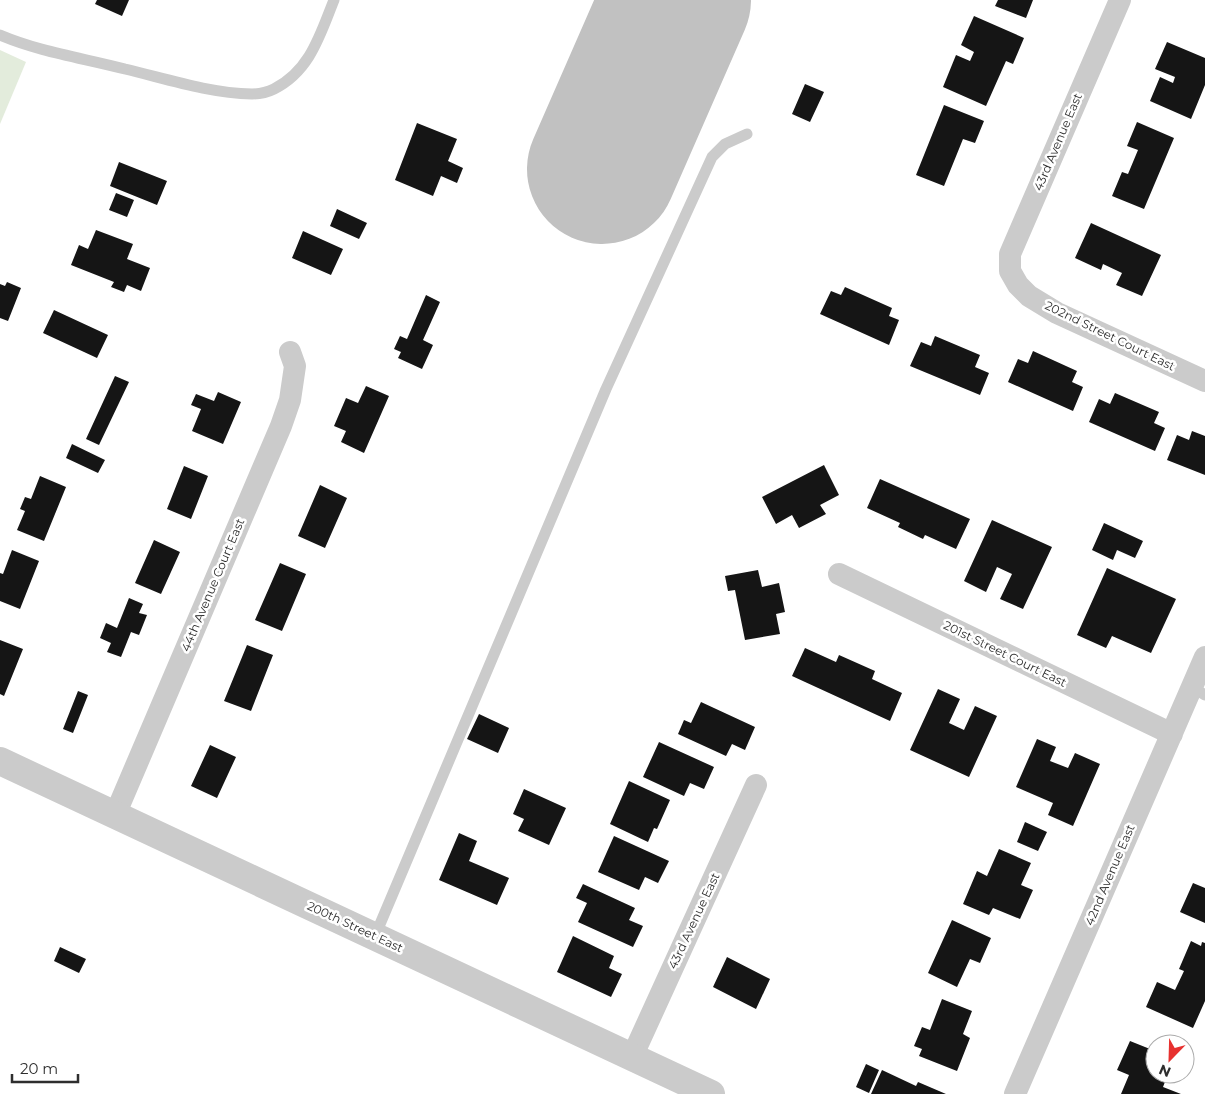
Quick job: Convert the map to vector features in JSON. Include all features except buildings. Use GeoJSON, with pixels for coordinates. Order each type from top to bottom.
{"type":"FeatureCollection","features":[{"type":"Feature","properties":{"kind":"street","name":"43rd Avenue East"},"geometry":{"type":"LineString","coordinates":[[1018,285],[1010,271],[1010,254],[1120,0]]}},
{"type":"Feature","properties":{"kind":"street","name":"202nd Street Court East"},"geometry":{"type":"LineString","coordinates":[[1018,285],[1029,296],[1057,313],[1205,381]]}},
{"type":"Feature","properties":{"kind":"street","name":"44th Avenue Court East"},"geometry":{"type":"LineString","coordinates":[[115,815],[281,426],[290,400],[295,366],[290,352]]}},
{"type":"Feature","properties":{"kind":"street","name":"201st Street Court East"},"geometry":{"type":"LineString","coordinates":[[839,574],[1172,734]]}},
{"type":"Feature","properties":{"kind":"street","name":"42nd Avenue East"},"geometry":{"type":"LineString","coordinates":[[1015,1094],[1172,734],[1198,691],[1205,657]]}},
{"type":"Feature","properties":{"kind":"street","name":"200th Street East"},"geometry":{"type":"LineString","coordinates":[[0,761],[711,1094]]}},
{"type":"Feature","properties":{"kind":"street","name":"43rd Avenue East"},"geometry":{"type":"LineString","coordinates":[[632,1057],[756,785]]}},
{"type":"Feature","properties":{"kind":"lane"},"geometry":{"type":"LineString","coordinates":[[0,35],[16,42],[67,56],[207,89],[254,94],[272,90],[285,82],[307,62],[320,36],[334,0]]}},
{"type":"Feature","properties":{"kind":"lane"},"geometry":{"type":"LineString","coordinates":[[375,936],[606,389],[712,157],[725,144],[747,134]]}},
{"type":"Feature","properties":{"kind":"green space"},"geometry":{"type":"Polygon","coordinates":[[[0,50],[26,62],[0,124],[0,50]]]}},
{"type":"Feature","properties":{"kind":"taxiway"},"geometry":{"type":"LineString","coordinates":[[602,169],[628,178]]}},
{"type":"Feature","properties":{"kind":"runway"},"geometry":{"type":"LineString","coordinates":[[602,169],[676,0]]}}]}
